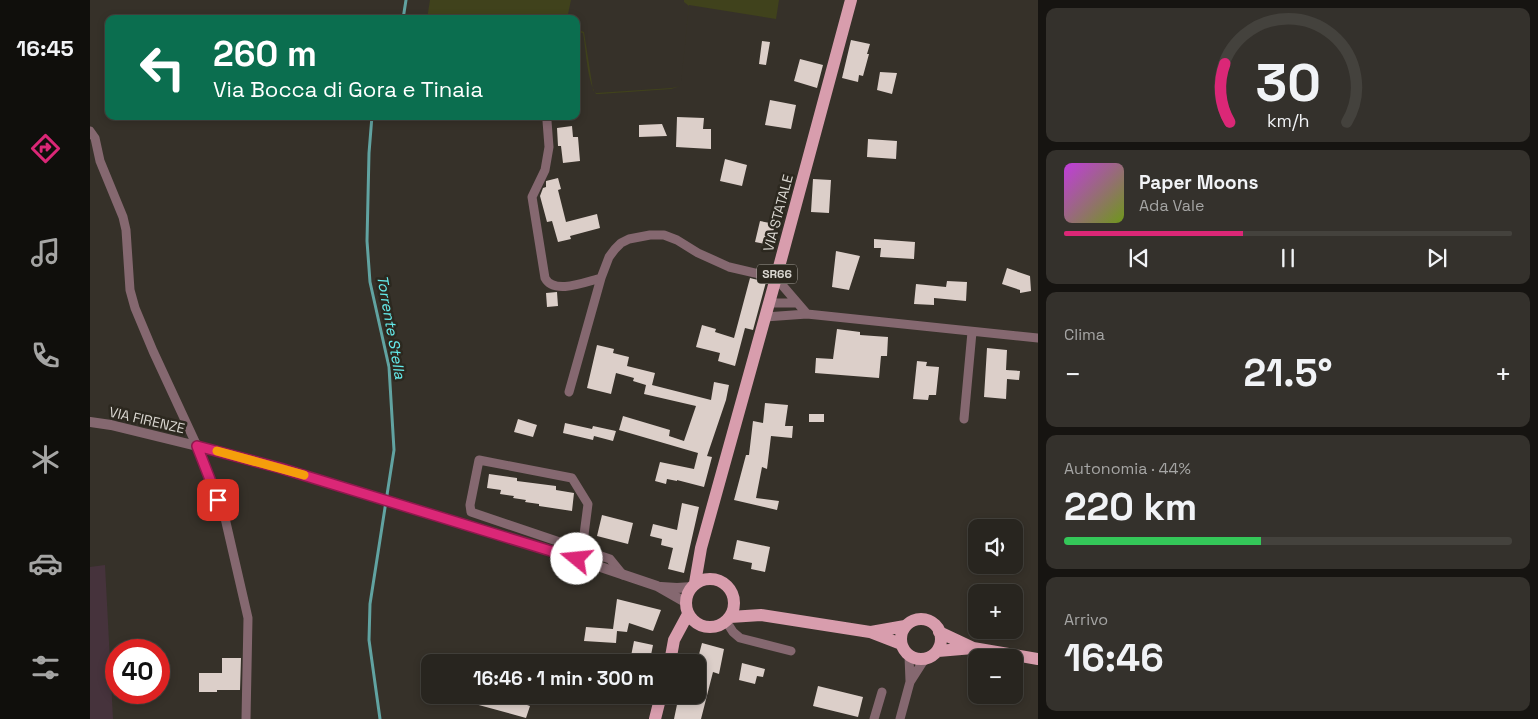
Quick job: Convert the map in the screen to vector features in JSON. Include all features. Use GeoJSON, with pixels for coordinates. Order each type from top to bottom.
{"type":"FeatureCollection","features":[{"type":"Feature","properties":{"kind":"main road","name":"VIA STATALE"},"geometry":{"type":"LineString","coordinates":[[694,585],[698,574],[701,548],[851,0]]}},
{"type":"Feature","properties":{"kind":"main road"},"geometry":{"type":"LineString","coordinates":[[701,548],[707,566],[717,580],[728,587],[734,599],[734,605],[728,619]]}},
{"type":"Feature","properties":{"kind":"main road"},"geometry":{"type":"LineString","coordinates":[[694,585],[702,580],[717,580]]}},
{"type":"Feature","properties":{"kind":"main road","name":"SR66"},"geometry":{"type":"LineString","coordinates":[[672,654],[674,640],[687,608],[688,592],[694,585]]}},
{"type":"Feature","properties":{"kind":"main road"},"geometry":{"type":"LineString","coordinates":[[734,599],[761,615]]}},
{"type":"Feature","properties":{"kind":"main road"},"geometry":{"type":"LineString","coordinates":[[687,608],[698,624],[708,627],[714,627],[728,619],[761,615],[870,632],[901,644]]}},
{"type":"Feature","properties":{"kind":"main road"},"geometry":{"type":"LineString","coordinates":[[870,632],[905,626],[915,620],[925,619],[934,624],[939,632],[941,640],[938,651],[932,657],[924,660],[914,659],[905,653],[901,644],[901,633],[905,626]]}},
{"type":"Feature","properties":{"kind":"main road","name":"SR66"},"geometry":{"type":"LineString","coordinates":[[674,654],[686,634],[698,624]]}},
{"type":"Feature","properties":{"kind":"main road"},"geometry":{"type":"LineString","coordinates":[[939,632],[973,648]]}},
{"type":"Feature","properties":{"kind":"main road"},"geometry":{"type":"LineString","coordinates":[[938,651],[973,648],[1038,659]]}},
{"type":"Feature","properties":{"kind":"main road"},"geometry":{"type":"LineString","coordinates":[[655,719],[659,704]]}},
{"type":"Feature","properties":{"kind":"street"},"geometry":{"type":"LineString","coordinates":[[547,121],[549,147],[545,170],[532,197],[545,278],[549,284],[558,287],[600,278]]}},
{"type":"Feature","properties":{"kind":"street"},"geometry":{"type":"LineString","coordinates":[[90,131],[123,217],[126,230],[130,290],[135,308],[197,446],[225,518],[248,618],[246,719]]}},
{"type":"Feature","properties":{"kind":"street"},"geometry":{"type":"LineString","coordinates":[[569,392],[600,278],[609,257],[621,243],[639,236],[650,234],[664,236],[676,240],[698,253],[729,267],[776,278],[807,314]]}},
{"type":"Feature","properties":{"kind":"street"},"geometry":{"type":"LineString","coordinates":[[769,303],[797,303]]}},
{"type":"Feature","properties":{"kind":"street"},"geometry":{"type":"LineString","coordinates":[[765,316],[807,314],[1038,338]]}},
{"type":"Feature","properties":{"kind":"street"},"geometry":{"type":"LineString","coordinates":[[964,419],[972,332]]}},
{"type":"Feature","properties":{"kind":"street","name":"VIA FIRENZE"},"geometry":{"type":"LineString","coordinates":[[90,422],[111,425],[280,468],[577,559],[657,586]]}},
{"type":"Feature","properties":{"kind":"street"},"geometry":{"type":"LineString","coordinates":[[582,550],[588,504],[572,478],[479,460],[470,505],[471,512],[582,550],[610,559],[623,575]]}},
{"type":"Feature","properties":{"kind":"street"},"geometry":{"type":"LineString","coordinates":[[657,586],[677,588],[694,585]]}},
{"type":"Feature","properties":{"kind":"street"},"geometry":{"type":"LineString","coordinates":[[657,586],[687,608]]}},
{"type":"Feature","properties":{"kind":"street"},"geometry":{"type":"LineString","coordinates":[[728,619],[733,632],[740,638],[791,651]]}},
{"type":"Feature","properties":{"kind":"street"},"geometry":{"type":"LineString","coordinates":[[900,719],[910,682],[909,656]]}},
{"type":"Feature","properties":{"kind":"street"},"geometry":{"type":"LineString","coordinates":[[910,682],[924,660]]}},
{"type":"Feature","properties":{"kind":"street"},"geometry":{"type":"LineString","coordinates":[[874,719],[882,692]]}},
{"type":"Feature","properties":{"kind":"shaded area"},"geometry":{"type":"Polygon","coordinates":[[[105,565],[109,639],[105,639],[105,704],[112,704],[113,719],[90,719],[90,567],[105,565]]]}},
{"type":"Feature","properties":{"kind":"green space"},"geometry":{"type":"Polygon","coordinates":[[[430,0],[571,0],[568,15],[428,15],[430,0]]]}},
{"type":"Feature","properties":{"kind":"green space"},"geometry":{"type":"Polygon","coordinates":[[[684,0],[779,0],[776,19],[689,6],[684,0]]]}},
{"type":"Feature","properties":{"kind":"green space"},"geometry":{"type":"Polygon","coordinates":[[[580,30],[584,32],[593,87],[583,33],[580,33],[580,30]]]}},
{"type":"Feature","properties":{"kind":"green space"},"geometry":{"type":"Polygon","coordinates":[[[680,86],[671,89],[600,94],[596,94],[595,92],[680,86]]]}},
{"type":"Feature","properties":{"kind":"building"},"geometry":{"type":"Polygon","coordinates":[[[851,40],[870,44],[863,76],[859,75],[858,82],[842,78],[851,40]]]}},
{"type":"Feature","properties":{"kind":"building"},"geometry":{"type":"Polygon","coordinates":[[[762,41],[770,42],[766,65],[759,64],[762,41]]]}},
{"type":"Feature","properties":{"kind":"building"},"geometry":{"type":"Polygon","coordinates":[[[800,59],[823,65],[817,88],[794,81],[800,59]]]}},
{"type":"Feature","properties":{"kind":"building"},"geometry":{"type":"Polygon","coordinates":[[[880,72],[897,73],[892,94],[877,90],[880,72]]]}},
{"type":"Feature","properties":{"kind":"building"},"geometry":{"type":"Polygon","coordinates":[[[770,100],[796,105],[791,129],[765,125],[770,100]]]}},
{"type":"Feature","properties":{"kind":"building"},"geometry":{"type":"Polygon","coordinates":[[[677,117],[704,118],[703,129],[711,129],[711,149],[676,147],[677,117]]]}},
{"type":"Feature","properties":{"kind":"building"},"geometry":{"type":"Polygon","coordinates":[[[662,124],[667,136],[639,137],[639,125],[662,124]]]}},
{"type":"Feature","properties":{"kind":"building"},"geometry":{"type":"Polygon","coordinates":[[[572,126],[573,137],[578,137],[580,161],[563,163],[561,146],[558,146],[557,128],[572,126]]]}},
{"type":"Feature","properties":{"kind":"building"},"geometry":{"type":"Polygon","coordinates":[[[868,139],[897,141],[896,159],[867,157],[868,139]]]}},
{"type":"Feature","properties":{"kind":"building"},"geometry":{"type":"Polygon","coordinates":[[[725,159],[747,165],[742,186],[720,181],[725,159]]]}},
{"type":"Feature","properties":{"kind":"building"},"geometry":{"type":"Polygon","coordinates":[[[558,178],[561,189],[558,190],[566,222],[597,214],[600,228],[570,236],[571,239],[558,242],[552,221],[547,222],[540,196],[543,188],[546,187],[546,181],[558,178]]]}},
{"type":"Feature","properties":{"kind":"building"},"geometry":{"type":"Polygon","coordinates":[[[813,179],[831,180],[829,213],[811,212],[813,179]]]}},
{"type":"Feature","properties":{"kind":"building"},"geometry":{"type":"Polygon","coordinates":[[[760,221],[775,224],[770,245],[755,242],[760,221]]]}},
{"type":"Feature","properties":{"kind":"building"},"geometry":{"type":"Polygon","coordinates":[[[874,239],[915,242],[914,259],[880,257],[881,248],[874,248],[874,239]]]}},
{"type":"Feature","properties":{"kind":"building"},"geometry":{"type":"Polygon","coordinates":[[[836,251],[860,256],[849,290],[832,287],[836,251]]]}},
{"type":"Feature","properties":{"kind":"building"},"geometry":{"type":"Polygon","coordinates":[[[1007,268],[1030,276],[1031,291],[1020,293],[1020,290],[1002,284],[1007,268]]]}},
{"type":"Feature","properties":{"kind":"building"},"geometry":{"type":"Polygon","coordinates":[[[750,278],[766,282],[753,330],[745,328],[735,366],[718,361],[720,353],[696,347],[702,325],[716,329],[715,332],[734,338],[750,278]]]}},
{"type":"Feature","properties":{"kind":"building"},"geometry":{"type":"Polygon","coordinates":[[[947,281],[967,282],[966,301],[934,298],[934,305],[914,304],[916,284],[946,287],[947,281]]]}},
{"type":"Feature","properties":{"kind":"building"},"geometry":{"type":"Polygon","coordinates":[[[557,292],[558,306],[547,307],[546,293],[557,292]]]}},
{"type":"Feature","properties":{"kind":"building"},"geometry":{"type":"Polygon","coordinates":[[[837,329],[860,332],[860,335],[888,337],[887,356],[881,356],[879,378],[815,373],[816,358],[833,359],[837,329]]]}},
{"type":"Feature","properties":{"kind":"building"},"geometry":{"type":"Polygon","coordinates":[[[597,345],[614,349],[613,353],[629,357],[627,366],[655,373],[652,385],[711,400],[714,382],[729,385],[726,400],[707,456],[712,457],[704,487],[677,480],[667,479],[666,484],[655,481],[660,462],[694,469],[698,453],[619,430],[623,416],[670,430],[669,436],[684,441],[696,406],[644,394],[646,385],[633,381],[634,378],[616,373],[611,394],[587,388],[597,345]]]}},
{"type":"Feature","properties":{"kind":"building"},"geometry":{"type":"Polygon","coordinates":[[[987,348],[1007,350],[1006,370],[1020,371],[1019,380],[1007,379],[1006,399],[984,397],[987,348]]]}},
{"type":"Feature","properties":{"kind":"building"},"geometry":{"type":"Polygon","coordinates":[[[917,361],[927,362],[926,366],[939,367],[936,395],[929,395],[928,400],[913,399],[917,361]]]}},
{"type":"Feature","properties":{"kind":"building"},"geometry":{"type":"Polygon","coordinates":[[[765,403],[788,405],[785,426],[793,426],[792,438],[771,436],[767,469],[762,467],[756,498],[779,501],[777,510],[734,500],[746,455],[749,455],[753,421],[763,423],[765,403]]]}},
{"type":"Feature","properties":{"kind":"building"},"geometry":{"type":"Polygon","coordinates":[[[809,414],[824,414],[824,422],[809,422],[809,414]]]}},
{"type":"Feature","properties":{"kind":"building"},"geometry":{"type":"Polygon","coordinates":[[[518,419],[537,425],[533,437],[514,432],[518,419]]]}},
{"type":"Feature","properties":{"kind":"building"},"geometry":{"type":"Polygon","coordinates":[[[565,423],[592,429],[593,426],[616,431],[613,441],[594,436],[593,440],[563,433],[565,423]]]}},
{"type":"Feature","properties":{"kind":"building"},"geometry":{"type":"Polygon","coordinates":[[[489,474],[517,478],[517,481],[556,486],[556,490],[574,493],[572,511],[539,506],[539,504],[525,502],[526,500],[513,498],[514,496],[500,494],[501,490],[487,488],[489,474]]]}},
{"type":"Feature","properties":{"kind":"building"},"geometry":{"type":"Polygon","coordinates":[[[682,503],[699,507],[684,573],[668,569],[673,548],[661,545],[662,539],[650,536],[653,524],[677,530],[682,503]]]}},
{"type":"Feature","properties":{"kind":"building"},"geometry":{"type":"Polygon","coordinates":[[[602,515],[633,523],[628,544],[597,536],[602,515]]]}},
{"type":"Feature","properties":{"kind":"building"},"geometry":{"type":"Polygon","coordinates":[[[737,540],[770,547],[765,572],[751,569],[752,563],[733,559],[737,540]]]}},
{"type":"Feature","properties":{"kind":"building"},"geometry":{"type":"Polygon","coordinates":[[[617,599],[661,610],[653,631],[629,623],[627,632],[617,631],[616,643],[584,641],[586,627],[613,629],[617,599]]]}},
{"type":"Feature","properties":{"kind":"building"},"geometry":{"type":"Polygon","coordinates":[[[634,641],[653,645],[651,654],[631,654],[634,641]]]}},
{"type":"Feature","properties":{"kind":"building"},"geometry":{"type":"Polygon","coordinates":[[[702,643],[724,649],[719,674],[713,672],[706,699],[706,654],[699,654],[702,643]]]}},
{"type":"Feature","properties":{"kind":"building"},"geometry":{"type":"Polygon","coordinates":[[[222,658],[241,658],[240,690],[199,692],[199,673],[222,673],[222,658]]]}},
{"type":"Feature","properties":{"kind":"building"},"geometry":{"type":"Polygon","coordinates":[[[742,663],[765,669],[763,677],[757,676],[755,684],[739,680],[742,663]]]}},
{"type":"Feature","properties":{"kind":"building"},"geometry":{"type":"Polygon","coordinates":[[[818,686],[863,697],[858,717],[813,706],[818,686]]]}},
{"type":"Feature","properties":{"kind":"building"},"geometry":{"type":"Polygon","coordinates":[[[475,704],[524,704],[530,706],[526,718],[475,704]]]}},
{"type":"Feature","properties":{"kind":"building"},"geometry":{"type":"Polygon","coordinates":[[[677,704],[705,704],[701,719],[674,719],[677,704]]]}},
{"type":"Feature","properties":{"kind":"waterway","name":"Torrente Stella"},"geometry":{"type":"LineString","coordinates":[[404,15],[406,0]]}},
{"type":"Feature","properties":{"kind":"waterway","name":"Torrente Stella"},"geometry":{"type":"LineString","coordinates":[[372,120],[367,241],[370,282],[389,367],[394,450],[370,604],[369,640],[380,719]]}},
{"type":"Feature","properties":{"kind":"slow traffic"},"geometry":{"type":"LineString","coordinates":[[217,451],[304,475]]}},
{"type":"Feature","properties":{"kind":"route"},"geometry":{"type":"LineString","coordinates":[[218,500],[197,446],[280,468],[577,559]]}}]}
